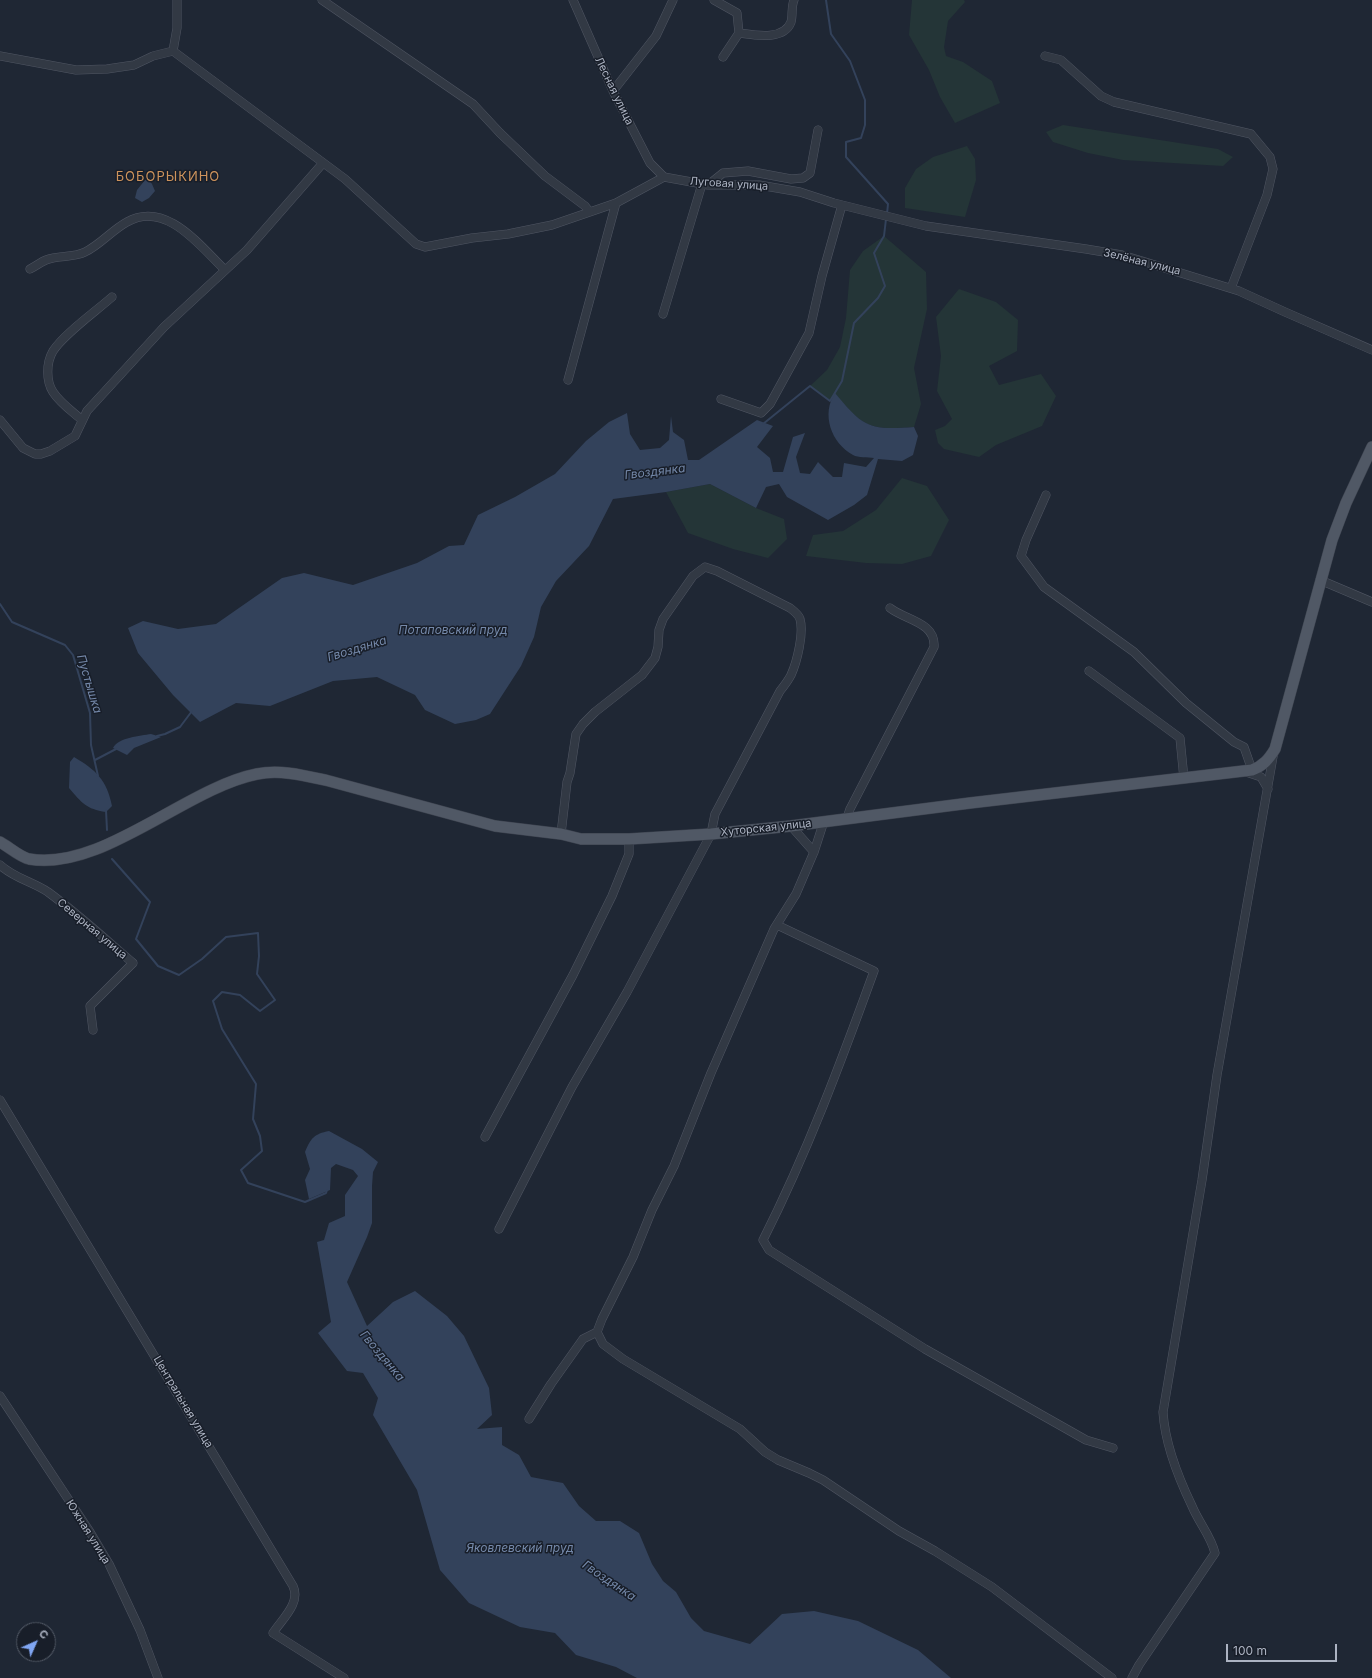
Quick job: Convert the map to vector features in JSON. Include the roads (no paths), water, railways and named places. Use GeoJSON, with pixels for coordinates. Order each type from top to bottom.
{"type":"FeatureCollection","features":[{"type":"Feature","properties":{"kind":"main road"},"geometry":{"type":"LineString","coordinates":[[1249,771],[1268,761],[1275,749],[1332,540],[1346,503],[1372,447]]}},
{"type":"Feature","properties":{"kind":"main road","name":"Хуторская улица"},"geometry":{"type":"LineString","coordinates":[[0,842],[27,858],[43,860],[75,856],[101,847],[228,782],[258,773],[273,772],[302,775],[330,781],[495,826],[561,834],[581,839],[629,839],[711,834],[791,826],[970,803],[1249,771]]}},
{"type":"Feature","properties":{"kind":"street"},"geometry":{"type":"LineString","coordinates":[[173,51],[177,0]]}},
{"type":"Feature","properties":{"kind":"street"},"geometry":{"type":"LineString","coordinates":[[322,0],[473,104],[500,133],[545,176],[585,206],[589,211]]}},
{"type":"Feature","properties":{"kind":"street","name":"Лесная улица"},"geometry":{"type":"LineString","coordinates":[[572,0],[613,91],[650,163],[664,177]]}},
{"type":"Feature","properties":{"kind":"street"},"geometry":{"type":"LineString","coordinates":[[613,91],[656,36],[673,0]]}},
{"type":"Feature","properties":{"kind":"street"},"geometry":{"type":"LineString","coordinates":[[714,0],[737,13],[739,33],[723,57]]}},
{"type":"Feature","properties":{"kind":"street"},"geometry":{"type":"LineString","coordinates":[[739,33],[763,37],[782,32],[791,22],[794,0]]}},
{"type":"Feature","properties":{"kind":"street"},"geometry":{"type":"LineString","coordinates":[[0,56],[76,70],[107,70],[134,65],[153,56],[173,51]]}},
{"type":"Feature","properties":{"kind":"street"},"geometry":{"type":"LineString","coordinates":[[173,51],[345,179],[416,244],[425,246],[508,234],[552,225],[589,211],[616,203],[664,177]]}},
{"type":"Feature","properties":{"kind":"street"},"geometry":{"type":"LineString","coordinates":[[1045,56],[1061,60],[1101,96],[1114,102],[1251,134],[1270,157],[1273,169],[1267,195],[1231,288]]}},
{"type":"Feature","properties":{"kind":"street"},"geometry":{"type":"LineString","coordinates":[[663,314],[705,185],[723,173],[748,171],[791,179],[803,178],[810,173],[818,130]]}},
{"type":"Feature","properties":{"kind":"street"},"geometry":{"type":"LineString","coordinates":[[0,420],[23,448],[35,454],[50,451],[75,436],[87,411],[164,327],[246,250],[323,163]]}},
{"type":"Feature","properties":{"kind":"street","name":"Луговая улица"},"geometry":{"type":"LineString","coordinates":[[664,177],[705,185],[759,185],[800,192],[874,213]]}},
{"type":"Feature","properties":{"kind":"street"},"geometry":{"type":"LineString","coordinates":[[568,380],[616,203]]}},
{"type":"Feature","properties":{"kind":"street"},"geometry":{"type":"LineString","coordinates":[[721,399],[761,413],[770,404],[809,333],[822,276],[842,205]]}},
{"type":"Feature","properties":{"kind":"street","name":"Зелёная улица"},"geometry":{"type":"LineString","coordinates":[[874,213],[954,230],[1122,255],[1163,266],[1231,288],[1372,350]]}},
{"type":"Feature","properties":{"kind":"street"},"geometry":{"type":"LineString","coordinates":[[30,269],[47,260],[69,257],[85,252],[127,222],[142,216],[159,217],[174,223],[225,270]]}},
{"type":"Feature","properties":{"kind":"street"},"geometry":{"type":"LineString","coordinates":[[82,420],[54,394],[50,386],[48,365],[53,352],[63,340],[112,297]]}},
{"type":"Feature","properties":{"kind":"street"},"geometry":{"type":"LineString","coordinates":[[1046,495],[1026,540],[1022,556],[1044,587],[1134,652],[1186,703],[1234,742],[1244,747],[1249,771],[1261,777],[1268,789]]}},
{"type":"Feature","properties":{"kind":"street"},"geometry":{"type":"LineString","coordinates":[[500,1229],[572,1087],[628,992],[711,834],[715,814],[780,691],[790,676],[796,660],[801,626],[800,618],[790,608],[705,567],[693,576],[663,619],[659,630],[658,647],[655,658],[642,675],[595,712],[583,724],[576,734],[571,769],[567,782],[561,834]]}},
{"type":"Feature","properties":{"kind":"street"},"geometry":{"type":"LineString","coordinates":[[1320,580],[1372,602]]}},
{"type":"Feature","properties":{"kind":"street"},"geometry":{"type":"LineString","coordinates":[[847,818],[850,809],[934,647],[935,640],[929,630],[922,624],[898,614],[890,608]]}},
{"type":"Feature","properties":{"kind":"street"},"geometry":{"type":"LineString","coordinates":[[1089,671],[1180,738],[1184,779]]}},
{"type":"Feature","properties":{"kind":"street"},"geometry":{"type":"LineString","coordinates":[[1132,1678],[1139,1665],[1215,1553],[1212,1542],[1192,1507],[1180,1479],[1164,1429],[1163,1412],[1202,1180],[1217,1075],[1275,749]]}},
{"type":"Feature","properties":{"kind":"street"},"geometry":{"type":"LineString","coordinates":[[529,1419],[583,1338],[597,1332],[633,1257],[652,1210],[674,1166],[711,1073],[777,925],[796,894],[814,852],[824,821]]}},
{"type":"Feature","properties":{"kind":"street"},"geometry":{"type":"LineString","coordinates":[[791,826],[814,852]]}},
{"type":"Feature","properties":{"kind":"street"},"geometry":{"type":"LineString","coordinates":[[485,1137],[573,975],[612,896],[629,854],[629,839]]}},
{"type":"Feature","properties":{"kind":"street","name":"Северная улица"},"geometry":{"type":"LineString","coordinates":[[0,865],[18,878],[46,891],[94,928],[132,963],[90,1006],[93,1030]]}},
{"type":"Feature","properties":{"kind":"street"},"geometry":{"type":"LineString","coordinates":[[777,925],[874,971],[842,1059],[805,1150],[785,1196],[763,1240],[765,1245],[769,1250],[925,1349],[1086,1440],[1113,1448]]}},
{"type":"Feature","properties":{"kind":"street","name":"Центральная улица"},"geometry":{"type":"LineString","coordinates":[[0,1100],[296,1591],[295,1600],[273,1633],[344,1678]]}},
{"type":"Feature","properties":{"kind":"street"},"geometry":{"type":"LineString","coordinates":[[597,1332],[603,1344],[623,1358],[740,1430],[765,1452],[778,1460],[816,1476],[899,1531],[935,1551],[992,1588],[1112,1678]]}},
{"type":"Feature","properties":{"kind":"street","name":"Южная улица"},"geometry":{"type":"LineString","coordinates":[[0,1396],[90,1532],[109,1564],[140,1630],[158,1678]]}},
{"type":"Feature","properties":{"kind":"water"},"geometry":{"type":"Polygon","coordinates":[[[145,180],[149,180],[155,191],[149,198],[142,202],[135,198],[137,190],[145,180]]]}},
{"type":"Feature","properties":{"kind":"water","name":"Потаповский пруд"},"geometry":{"type":"Polygon","coordinates":[[[835,393],[853,414],[868,424],[887,428],[914,427],[918,436],[913,455],[902,461],[878,459],[867,495],[854,505],[828,520],[787,497],[779,484],[766,487],[756,508],[710,484],[613,499],[589,546],[556,581],[541,607],[534,637],[521,666],[490,714],[476,720],[455,724],[425,710],[415,695],[377,677],[333,681],[270,706],[236,703],[200,722],[173,695],[138,653],[128,628],[143,621],[178,629],[216,624],[282,578],[304,573],[353,585],[417,563],[449,546],[464,545],[478,515],[515,497],[555,474],[586,441],[609,422],[627,413],[630,434],[640,450],[660,448],[669,440],[671,416],[673,432],[684,440],[688,460],[699,460],[757,420],[773,426],[757,447],[770,458],[773,472],[783,472],[793,437],[805,433],[796,457],[800,473],[810,474],[818,462],[833,477],[842,477],[844,463],[866,467],[874,458],[853,455],[845,450],[834,436],[830,427],[829,410],[835,393]]]}},
{"type":"Feature","properties":{"kind":"water"},"geometry":{"type":"Polygon","coordinates":[[[151,734],[161,737],[134,748],[127,755],[113,748],[120,741],[125,739],[151,734]]]}},
{"type":"Feature","properties":{"kind":"water"},"geometry":{"type":"Polygon","coordinates":[[[74,757],[89,766],[104,782],[112,806],[106,812],[89,807],[77,798],[69,788],[70,762],[74,757]]]}},
{"type":"Feature","properties":{"kind":"water","name":"Яковлевский пруд"},"geometry":{"type":"Polygon","coordinates":[[[329,1131],[362,1149],[378,1162],[373,1172],[372,1223],[347,1282],[367,1326],[393,1302],[415,1291],[447,1316],[464,1336],[489,1388],[492,1415],[477,1429],[502,1427],[502,1445],[519,1455],[531,1477],[563,1483],[579,1506],[596,1521],[620,1521],[639,1533],[652,1564],[663,1581],[676,1592],[691,1618],[704,1631],[750,1644],[782,1614],[814,1611],[858,1621],[918,1650],[951,1678],[637,1678],[616,1667],[576,1655],[555,1633],[520,1627],[469,1603],[440,1570],[417,1490],[373,1415],[378,1398],[363,1373],[347,1371],[318,1333],[331,1322],[317,1242],[324,1240],[329,1223],[345,1216],[345,1195],[358,1176],[353,1170],[336,1164],[331,1168],[330,1190],[309,1199],[305,1180],[310,1169],[305,1152],[309,1143],[316,1135],[329,1131]]]}},
{"type":"Feature","properties":{"kind":"waterway","name":"Гвоздянка"},"geometry":{"type":"LineString","coordinates":[[826,0],[831,34],[850,61],[865,100],[865,125],[861,138],[846,142],[846,157],[888,204],[887,214]]}},
{"type":"Feature","properties":{"kind":"waterway","name":"Гвоздянка"},"geometry":{"type":"LineString","coordinates":[[763,424],[810,386],[830,401],[842,381],[854,323],[878,298],[885,286],[874,253],[884,236],[886,219]]}},
{"type":"Feature","properties":{"kind":"waterway","name":"Пустышка"},"geometry":{"type":"LineString","coordinates":[[0,604],[12,622],[65,645],[73,655],[90,713],[91,745],[98,776]]}},
{"type":"Feature","properties":{"kind":"waterway","name":"Гвоздянка"},"geometry":{"type":"LineString","coordinates":[[157,736],[180,727],[192,711]]}},
{"type":"Feature","properties":{"kind":"waterway","name":"Гвоздянка"},"geometry":{"type":"LineString","coordinates":[[95,760],[116,749]]}},
{"type":"Feature","properties":{"kind":"waterway","name":"Гвоздянка"},"geometry":{"type":"LineString","coordinates":[[106,810],[107,830]]}},
{"type":"Feature","properties":{"kind":"waterway","name":"Гвоздянка"},"geometry":{"type":"LineString","coordinates":[[112,859],[150,902],[136,939],[158,966],[179,975],[202,959],[226,937],[258,933],[259,956],[257,974],[275,1000],[260,1011],[240,995],[222,992],[213,1001],[222,1029],[256,1084],[253,1119],[260,1136],[262,1151],[241,1170],[248,1183],[305,1202],[326,1193],[327,1190]]}},
{"type":"Feature","properties":{"kind":"district","name":"БОБОРЫКИНО"},"geometry":{"type":"Point","coordinates":[168,177]}}]}
